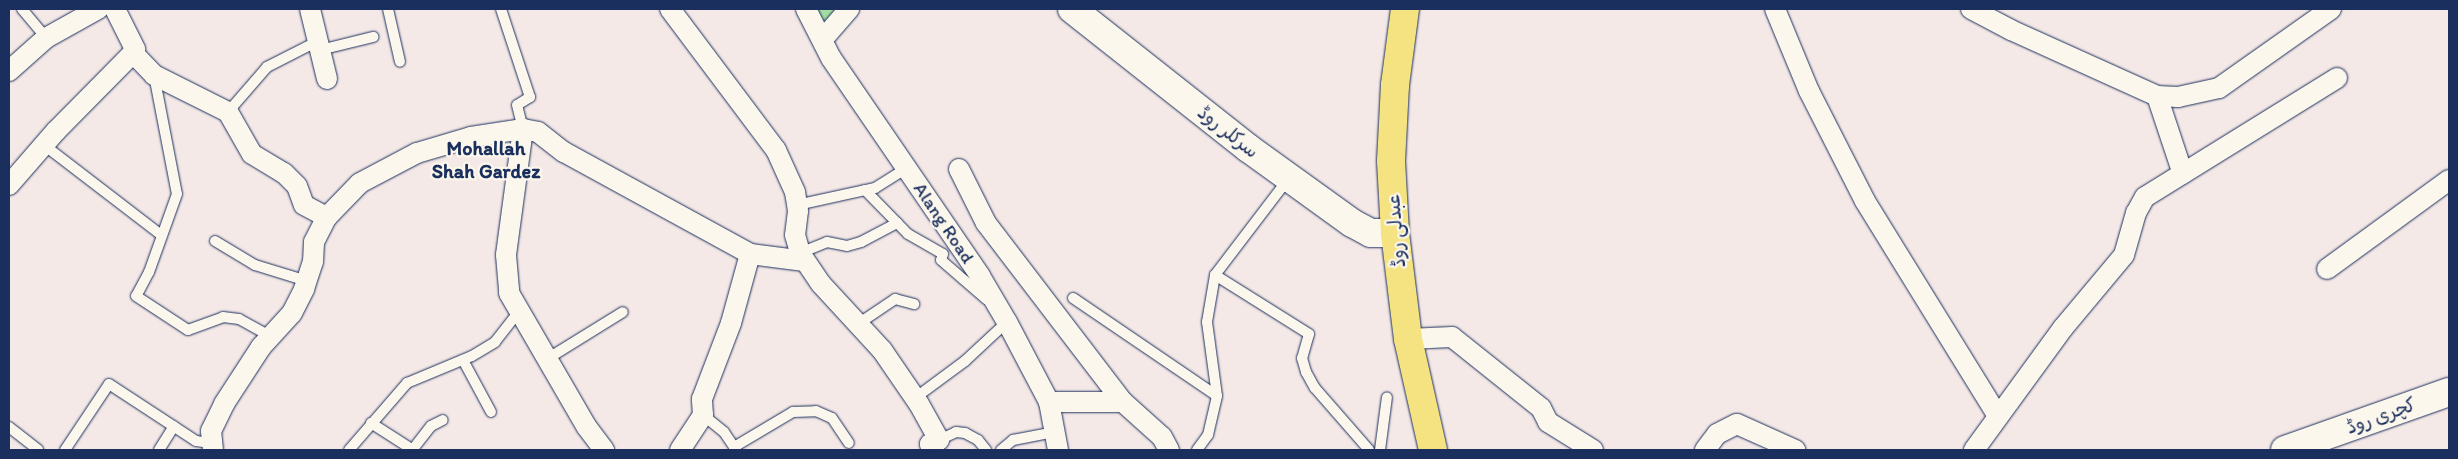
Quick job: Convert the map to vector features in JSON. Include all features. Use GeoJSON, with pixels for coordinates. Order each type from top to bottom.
{"type":"FeatureCollection","features":[{"type":"Feature","properties":{"kind":"main road","name":"سرکلر روڈ"},"geometry":{"type":"LineString","coordinates":[[1072,9],[1289,178],[1362,229],[1378,235],[1395,233]]}},
{"type":"Feature","properties":{"kind":"main road","name":"عبدلی روڈ"},"geometry":{"type":"LineString","coordinates":[[1405,9],[1395,85],[1391,161],[1395,233],[1408,339],[1433,450]]}},
{"type":"Feature","properties":{"kind":"main road","name":"کچری روڈ"},"geometry":{"type":"LineString","coordinates":[[2285,450],[2449,392]]}},
{"type":"Feature","properties":{"kind":"street"},"geometry":{"type":"LineString","coordinates":[[9,71],[46,38],[98,9]]}},
{"type":"Feature","properties":{"kind":"street"},"geometry":{"type":"LineString","coordinates":[[9,184],[133,53],[135,49],[115,9]]}},
{"type":"Feature","properties":{"kind":"street"},"geometry":{"type":"LineString","coordinates":[[310,9],[327,79]]}},
{"type":"Feature","properties":{"kind":"street"},"geometry":{"type":"LineString","coordinates":[[670,9],[776,150],[795,192],[797,205],[795,236],[802,257],[882,350],[915,398],[936,445]]}},
{"type":"Feature","properties":{"kind":"street","name":"Alang Road"},"geometry":{"type":"LineString","coordinates":[[806,9],[832,58],[1004,316],[1049,402],[1056,441]]}},
{"type":"Feature","properties":{"kind":"street"},"geometry":{"type":"LineString","coordinates":[[823,39],[850,9]]}},
{"type":"Feature","properties":{"kind":"street"},"geometry":{"type":"LineString","coordinates":[[1774,9],[1809,91],[1864,201],[1997,415]]}},
{"type":"Feature","properties":{"kind":"street"},"geometry":{"type":"LineString","coordinates":[[1971,9],[2011,30],[2157,96],[2178,97],[2219,88],[2331,9]]}},
{"type":"Feature","properties":{"kind":"street"},"geometry":{"type":"LineString","coordinates":[[133,53],[154,75],[228,112],[252,154],[284,173],[297,186],[304,205],[327,217]]}},
{"type":"Feature","properties":{"kind":"street"},"geometry":{"type":"LineString","coordinates":[[1974,450],[1997,415],[2124,255],[2139,204],[2145,197],[2337,78]]}},
{"type":"Feature","properties":{"kind":"street"},"geometry":{"type":"LineString","coordinates":[[2157,96],[2183,174]]}},
{"type":"Feature","properties":{"kind":"street"},"geometry":{"type":"LineString","coordinates":[[523,129],[506,255],[508,293],[586,426],[604,450]]}},
{"type":"Feature","properties":{"kind":"street"},"geometry":{"type":"LineString","coordinates":[[212,447],[211,431],[224,404],[270,336],[292,313],[307,281],[313,262],[314,242],[327,217],[360,183],[417,153],[471,137],[523,129],[538,132],[564,152],[750,254],[802,257]]}},
{"type":"Feature","properties":{"kind":"street"},"geometry":{"type":"LineString","coordinates":[[959,169],[986,223],[1123,402],[1162,437],[1169,450]]}},
{"type":"Feature","properties":{"kind":"street"},"geometry":{"type":"LineString","coordinates":[[2327,269],[2449,180]]}},
{"type":"Feature","properties":{"kind":"street"},"geometry":{"type":"LineString","coordinates":[[680,450],[703,415],[702,399],[731,323],[750,254]]}},
{"type":"Feature","properties":{"kind":"street"},"geometry":{"type":"LineString","coordinates":[[1408,339],[1452,337],[1541,408],[1548,422],[1593,450]]}},
{"type":"Feature","properties":{"kind":"street"},"geometry":{"type":"LineString","coordinates":[[1049,402],[1123,402]]}},
{"type":"Feature","properties":{"kind":"street"},"geometry":{"type":"LineString","coordinates":[[1705,450],[1717,434],[1737,424],[1795,450]]}},
{"type":"Feature","properties":{"kind":"lane"},"geometry":{"type":"LineString","coordinates":[[22,9],[46,38]]}},
{"type":"Feature","properties":{"kind":"lane"},"geometry":{"type":"LineString","coordinates":[[388,9],[400,62]]}},
{"type":"Feature","properties":{"kind":"lane"},"geometry":{"type":"LineString","coordinates":[[501,9],[530,97],[516,105],[523,129]]}},
{"type":"Feature","properties":{"kind":"lane"},"geometry":{"type":"LineString","coordinates":[[228,112],[267,67],[319,46],[373,37]]}},
{"type":"Feature","properties":{"kind":"lane"},"geometry":{"type":"LineString","coordinates":[[154,75],[176,194],[160,234],[149,272],[136,296],[188,330],[223,317],[239,319],[270,336]]}},
{"type":"Feature","properties":{"kind":"lane"},"geometry":{"type":"LineString","coordinates":[[44,145],[160,234]]}},
{"type":"Feature","properties":{"kind":"lane"},"geometry":{"type":"LineString","coordinates":[[797,205],[875,188],[906,168]]}},
{"type":"Feature","properties":{"kind":"lane"},"geometry":{"type":"LineString","coordinates":[[1197,450],[1208,435],[1217,396],[1207,322],[1215,275],[1289,178]]}},
{"type":"Feature","properties":{"kind":"lane"},"geometry":{"type":"LineString","coordinates":[[865,190],[908,234],[943,254],[941,260],[1004,316],[965,361],[915,398]]}},
{"type":"Feature","properties":{"kind":"lane"},"geometry":{"type":"LineString","coordinates":[[802,257],[827,242],[847,246],[861,242],[897,223]]}},
{"type":"Feature","properties":{"kind":"lane"},"geometry":{"type":"LineString","coordinates":[[215,241],[255,265],[307,281]]}},
{"type":"Feature","properties":{"kind":"lane"},"geometry":{"type":"LineString","coordinates":[[1215,275],[1309,334],[1302,358],[1306,372],[1315,388],[1369,450]]}},
{"type":"Feature","properties":{"kind":"lane"},"geometry":{"type":"LineString","coordinates":[[1073,298],[1217,396]]}},
{"type":"Feature","properties":{"kind":"lane"},"geometry":{"type":"LineString","coordinates":[[858,324],[895,299],[914,304]]}},
{"type":"Feature","properties":{"kind":"lane"},"geometry":{"type":"LineString","coordinates":[[349,450],[407,383],[463,360],[495,342],[519,311]]}},
{"type":"Feature","properties":{"kind":"lane"},"geometry":{"type":"LineString","coordinates":[[547,358],[623,312]]}},
{"type":"Feature","properties":{"kind":"lane"},"geometry":{"type":"LineString","coordinates":[[463,360],[491,412]]}},
{"type":"Feature","properties":{"kind":"lane"},"geometry":{"type":"LineString","coordinates":[[65,450],[109,384],[196,441],[212,447]]}},
{"type":"Feature","properties":{"kind":"lane"},"geometry":{"type":"LineString","coordinates":[[1380,450],[1387,397]]}},
{"type":"Feature","properties":{"kind":"lane"},"geometry":{"type":"LineString","coordinates":[[703,415],[724,432],[735,449],[792,412],[816,411],[832,418],[849,444]]}},
{"type":"Feature","properties":{"kind":"lane"},"geometry":{"type":"LineString","coordinates":[[371,423],[413,450],[431,426],[443,420]]}},
{"type":"Feature","properties":{"kind":"lane"},"geometry":{"type":"LineString","coordinates":[[159,450],[174,426]]}},
{"type":"Feature","properties":{"kind":"lane"},"geometry":{"type":"LineString","coordinates":[[9,427],[38,450]]}},
{"type":"Feature","properties":{"kind":"lane"},"geometry":{"type":"LineString","coordinates":[[936,445],[956,432],[964,433],[978,440],[986,450]]}},
{"type":"Feature","properties":{"kind":"lane"},"geometry":{"type":"LineString","coordinates":[[1001,450],[1013,440],[1056,441]]}},
{"type":"Feature","properties":{"kind":"green space"},"geometry":{"type":"Polygon","coordinates":[[[806,9],[849,9],[823,39],[806,9]]]}},
{"type":"Feature","properties":{"kind":"district","name":"Mohallah Shah Gardez"},"geometry":{"type":"Point","coordinates":[486,160]}}]}
